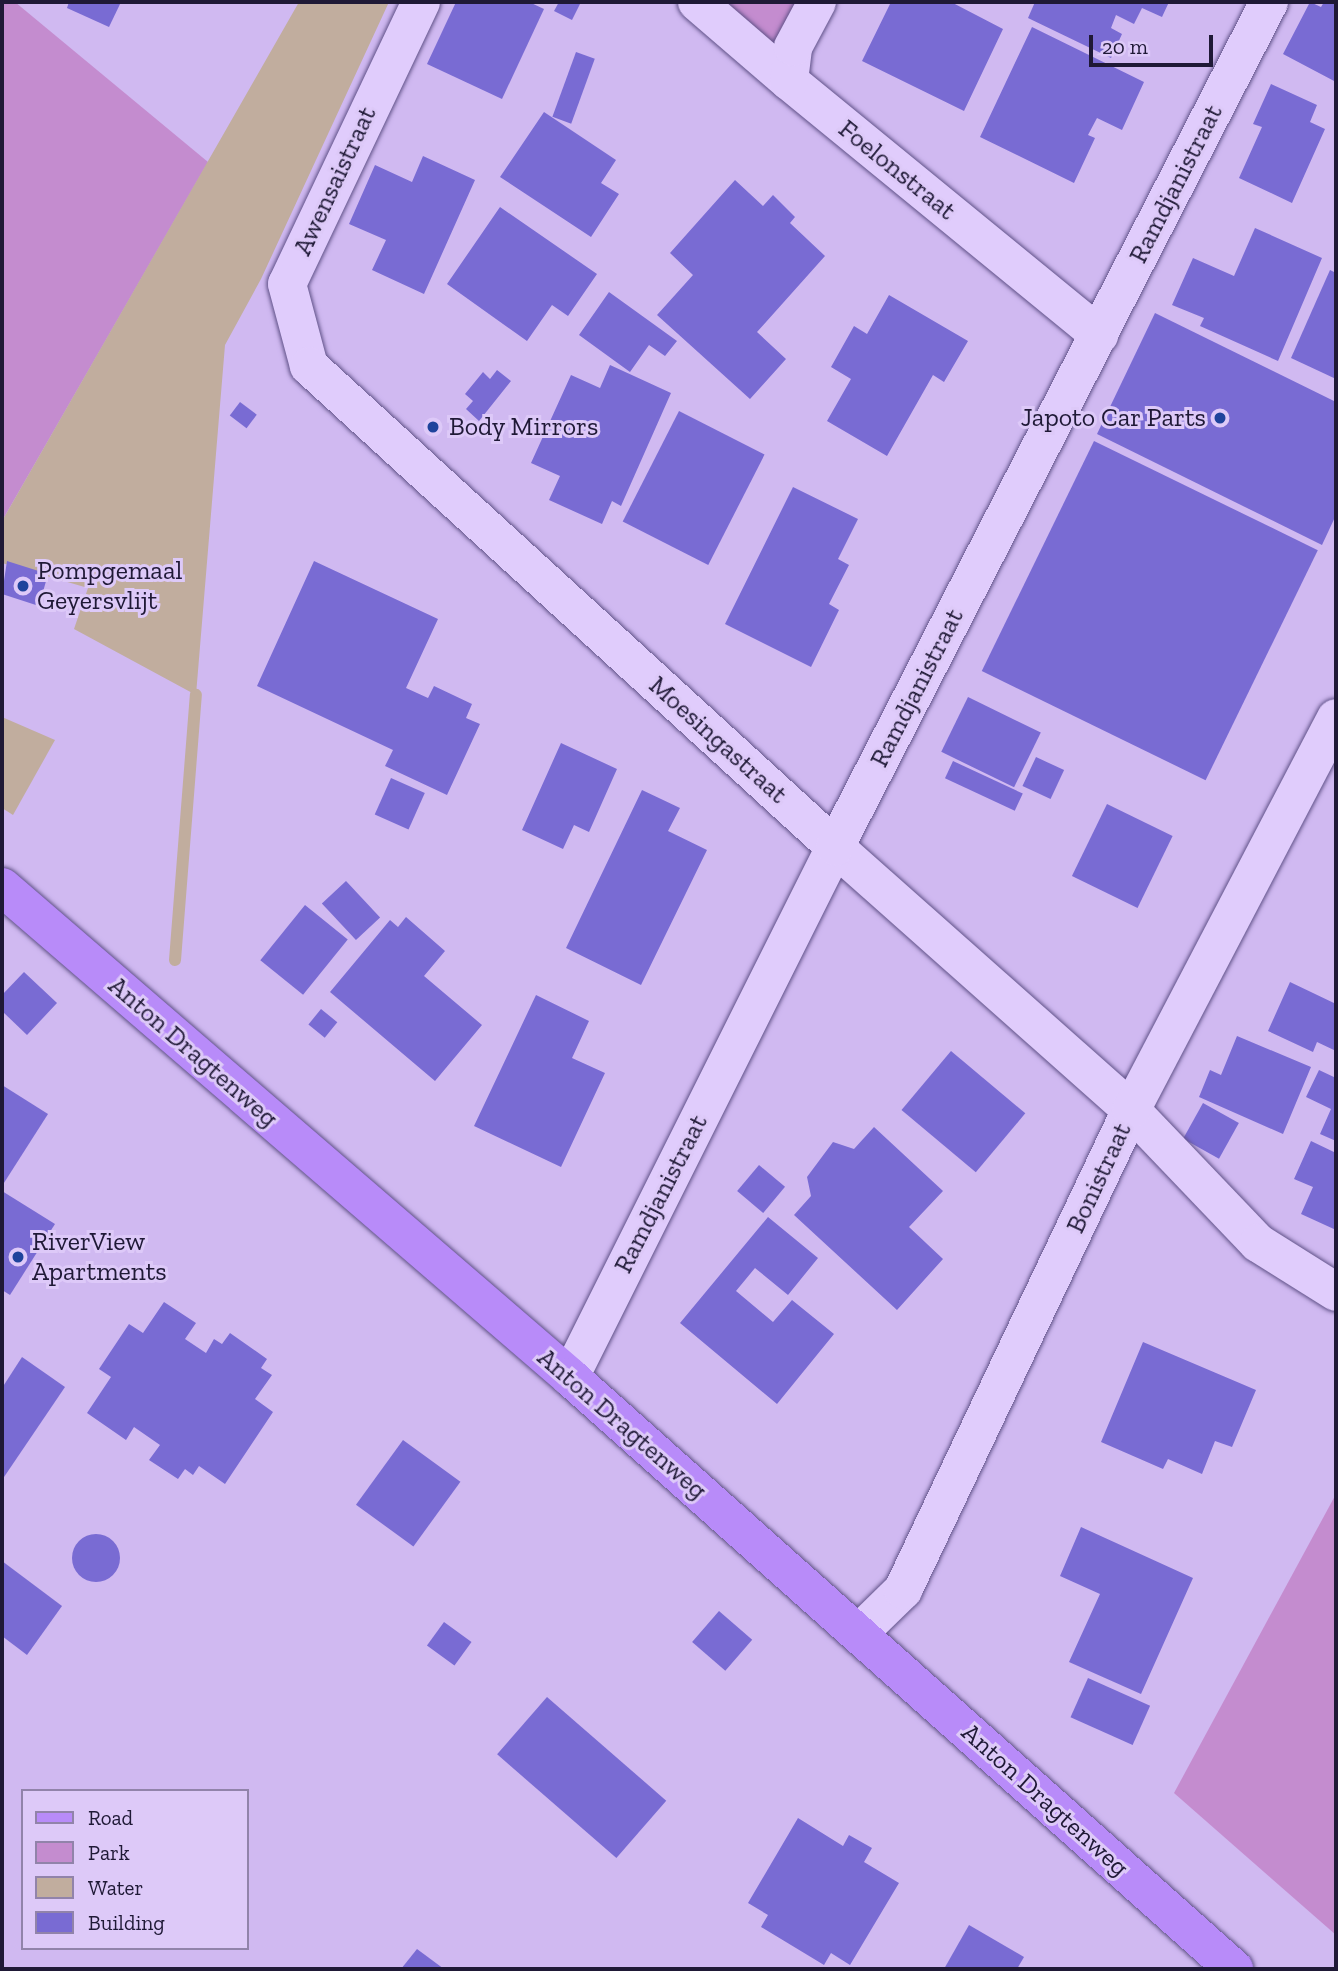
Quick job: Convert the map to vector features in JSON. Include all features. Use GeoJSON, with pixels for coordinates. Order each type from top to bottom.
{"type":"FeatureCollection","features":[{"type":"Feature","properties":{"kind":"main road","name":"Anton Dragtenweg"},"geometry":{"type":"LineString","coordinates":[[2,887],[570,1377],[1234,1969]]}},
{"type":"Feature","properties":{"kind":"street","name":"Awensaistraat"},"geometry":{"type":"LineString","coordinates":[[309,366],[287,284],[421,2]]}},
{"type":"Feature","properties":{"kind":"street","name":"Foelonstraat"},"geometry":{"type":"LineString","coordinates":[[697,2],[789,81],[1099,335]]}},
{"type":"Feature","properties":{"kind":"street"},"geometry":{"type":"LineString","coordinates":[[789,81],[793,47],[817,2]]}},
{"type":"Feature","properties":{"kind":"street","name":"Ramdjanistraat"},"geometry":{"type":"LineString","coordinates":[[570,1377],[835,848],[1269,2]]}},
{"type":"Feature","properties":{"kind":"street","name":"Moesingastraat"},"geometry":{"type":"LineString","coordinates":[[309,366],[835,848],[1132,1110],[1258,1243],[1336,1292]]}},
{"type":"Feature","properties":{"kind":"street","name":"Bonistraat"},"geometry":{"type":"LineString","coordinates":[[859,1633],[903,1590],[1132,1110],[1336,718]]}},
{"type":"Feature","properties":{"kind":"green space"},"geometry":{"type":"Polygon","coordinates":[[[2,2],[15,2],[208,162],[2,521],[2,2]]]}},
{"type":"Feature","properties":{"kind":"green space"},"geometry":{"type":"Polygon","coordinates":[[[714,2],[805,2],[778,60],[714,2]]]}},
{"type":"Feature","properties":{"kind":"green space"},"geometry":{"type":"Polygon","coordinates":[[[1336,1494],[1336,1935],[1174,1793],[1336,1494]]]}},
{"type":"Feature","properties":{"kind":"water"},"geometry":{"type":"Polygon","coordinates":[[[299,2],[389,2],[261,279],[225,345],[196,695],[74,629],[88,588],[2,563],[2,521],[299,2]]]}},
{"type":"Feature","properties":{"kind":"water"},"geometry":{"type":"Polygon","coordinates":[[[2,717],[55,740],[13,815],[2,808],[2,717]]]}},
{"type":"Feature","properties":{"kind":"building"},"geometry":{"type":"Polygon","coordinates":[[[69,2],[121,2],[109,27],[67,8],[69,2]]]}},
{"type":"Feature","properties":{"kind":"building"},"geometry":{"type":"Polygon","coordinates":[[[456,2],[529,2],[544,9],[502,99],[427,64],[456,2]]]}},
{"type":"Feature","properties":{"kind":"building"},"geometry":{"type":"Polygon","coordinates":[[[559,2],[581,2],[572,20],[554,11],[559,2]]]}},
{"type":"Feature","properties":{"kind":"building"},"geometry":{"type":"Polygon","coordinates":[[[885,2],[951,2],[1003,29],[964,111],[862,61],[890,4],[885,2]]]}},
{"type":"Feature","properties":{"kind":"building"},"geometry":{"type":"Polygon","coordinates":[[[1035,2],[1169,2],[1162,17],[1142,8],[1134,24],[1116,15],[1111,28],[1122,34],[1111,58],[1028,18],[1035,2]]]}},
{"type":"Feature","properties":{"kind":"building"},"geometry":{"type":"Polygon","coordinates":[[[1310,2],[1321,7],[1324,2],[1336,2],[1336,82],[1283,54],[1310,2]]]}},
{"type":"Feature","properties":{"kind":"building"},"geometry":{"type":"Polygon","coordinates":[[[1032,27],[1144,82],[1122,130],[1097,118],[1088,135],[1095,138],[1074,183],[980,137],[1032,27]]]}},
{"type":"Feature","properties":{"kind":"building"},"geometry":{"type":"Polygon","coordinates":[[[576,52],[595,59],[571,124],[552,117],[576,52]]]}},
{"type":"Feature","properties":{"kind":"building"},"geometry":{"type":"Polygon","coordinates":[[[1271,84],[1317,105],[1310,122],[1325,129],[1292,203],[1239,178],[1262,127],[1253,124],[1271,84]]]}},
{"type":"Feature","properties":{"kind":"building"},"geometry":{"type":"Polygon","coordinates":[[[544,112],[616,160],[601,183],[619,194],[591,237],[500,177],[544,112]]]}},
{"type":"Feature","properties":{"kind":"building"},"geometry":{"type":"Polygon","coordinates":[[[423,156],[475,180],[424,294],[372,270],[386,240],[349,224],[375,165],[412,182],[423,156]]]}},
{"type":"Feature","properties":{"kind":"building"},"geometry":{"type":"Polygon","coordinates":[[[735,180],[763,206],[773,195],[795,217],[790,223],[825,256],[757,332],[786,359],[750,399],[657,315],[693,275],[670,253],[735,180]]]}},
{"type":"Feature","properties":{"kind":"building"},"geometry":{"type":"Polygon","coordinates":[[[500,207],[597,274],[568,316],[552,305],[527,341],[447,284],[500,207]]]}},
{"type":"Feature","properties":{"kind":"building"},"geometry":{"type":"Polygon","coordinates":[[[1255,228],[1322,258],[1278,361],[1200,326],[1204,318],[1172,305],[1193,258],[1234,276],[1255,228]]]}},
{"type":"Feature","properties":{"kind":"building"},"geometry":{"type":"Polygon","coordinates":[[[1330,270],[1336,273],[1336,379],[1291,358],[1330,270]]]}},
{"type":"Feature","properties":{"kind":"building"},"geometry":{"type":"Polygon","coordinates":[[[609,292],[677,341],[665,356],[649,345],[630,372],[579,335],[609,292]]]}},
{"type":"Feature","properties":{"kind":"building"},"geometry":{"type":"Polygon","coordinates":[[[889,295],[968,341],[944,382],[933,375],[887,456],[827,421],[851,379],[831,367],[854,326],[867,334],[889,295]]]}},
{"type":"Feature","properties":{"kind":"building","name":"Japoto Car Parts"},"geometry":{"type":"Polygon","coordinates":[[[1155,313],[1336,402],[1336,515],[1322,545],[1097,434],[1155,313]]]}},
{"type":"Feature","properties":{"kind":"building"},"geometry":{"type":"Polygon","coordinates":[[[610,365],[671,393],[621,506],[612,501],[602,524],[549,500],[560,476],[531,463],[571,375],[600,388],[610,365]]]}},
{"type":"Feature","properties":{"kind":"building"},"geometry":{"type":"Polygon","coordinates":[[[497,370],[511,381],[479,421],[466,409],[473,401],[465,394],[483,372],[490,379],[497,370]]]}},
{"type":"Feature","properties":{"kind":"building"},"geometry":{"type":"Polygon","coordinates":[[[240,402],[257,415],[247,428],[230,416],[240,402]]]}},
{"type":"Feature","properties":{"kind":"building"},"geometry":{"type":"Polygon","coordinates":[[[679,411],[765,455],[708,565],[623,521],[679,411]]]}},
{"type":"Feature","properties":{"kind":"building"},"geometry":{"type":"Polygon","coordinates":[[[1094,441],[1318,550],[1206,780],[982,671],[1094,441]]]}},
{"type":"Feature","properties":{"kind":"building"},"geometry":{"type":"Polygon","coordinates":[[[793,487],[858,519],[838,559],[849,565],[829,604],[839,610],[811,667],[725,624],[793,487]]]}},
{"type":"Feature","properties":{"kind":"building","name":"Pompgemaal Geyersvlijt"},"geometry":{"type":"Polygon","coordinates":[[[7,561],[48,574],[39,606],[2,594],[7,561]]]}},
{"type":"Feature","properties":{"kind":"building"},"geometry":{"type":"Polygon","coordinates":[[[314,561],[438,619],[406,688],[428,698],[434,686],[472,704],[466,718],[480,724],[447,795],[385,766],[393,750],[257,686],[314,561]]]}},
{"type":"Feature","properties":{"kind":"building"},"geometry":{"type":"Polygon","coordinates":[[[968,697],[1041,733],[1014,787],[941,752],[968,697]]]}},
{"type":"Feature","properties":{"kind":"building"},"geometry":{"type":"Polygon","coordinates":[[[561,743],[617,769],[589,832],[574,825],[563,849],[522,830],[561,743]]]}},
{"type":"Feature","properties":{"kind":"building"},"geometry":{"type":"Polygon","coordinates":[[[1036,757],[1064,770],[1051,799],[1022,786],[1036,757]]]}},
{"type":"Feature","properties":{"kind":"building"},"geometry":{"type":"Polygon","coordinates":[[[953,761],[1023,794],[1015,811],[945,778],[953,761]]]}},
{"type":"Feature","properties":{"kind":"building"},"geometry":{"type":"Polygon","coordinates":[[[391,778],[425,793],[409,830],[375,815],[391,778]]]}},
{"type":"Feature","properties":{"kind":"building"},"geometry":{"type":"Polygon","coordinates":[[[642,790],[680,808],[668,831],[707,850],[641,985],[566,948],[642,790]]]}},
{"type":"Feature","properties":{"kind":"building"},"geometry":{"type":"Polygon","coordinates":[[[1107,804],[1173,836],[1138,908],[1072,876],[1107,804]]]}},
{"type":"Feature","properties":{"kind":"building"},"geometry":{"type":"Polygon","coordinates":[[[346,881],[380,918],[356,940],[322,904],[346,881]]]}},
{"type":"Feature","properties":{"kind":"building"},"geometry":{"type":"Polygon","coordinates":[[[305,905],[348,940],[303,995],[260,960],[305,905]]]}},
{"type":"Feature","properties":{"kind":"building"},"geometry":{"type":"Polygon","coordinates":[[[406,917],[445,951],[424,976],[482,1025],[435,1081],[330,992],[390,920],[398,927],[406,917]]]}},
{"type":"Feature","properties":{"kind":"building"},"geometry":{"type":"Polygon","coordinates":[[[24,972],[57,1003],[27,1035],[2,1011],[2,995],[24,972]]]}},
{"type":"Feature","properties":{"kind":"building"},"geometry":{"type":"Polygon","coordinates":[[[1290,982],[1336,1004],[1336,1051],[1317,1042],[1313,1052],[1268,1031],[1290,982]]]}},
{"type":"Feature","properties":{"kind":"building"},"geometry":{"type":"Polygon","coordinates":[[[536,995],[589,1021],[572,1058],[605,1073],[561,1167],[474,1126],[536,995]]]}},
{"type":"Feature","properties":{"kind":"building"},"geometry":{"type":"Polygon","coordinates":[[[321,1009],[337,1022],[325,1038],[308,1025],[321,1009]]]}},
{"type":"Feature","properties":{"kind":"building"},"geometry":{"type":"Polygon","coordinates":[[[1237,1036],[1311,1067],[1283,1134],[1199,1097],[1210,1070],[1221,1075],[1237,1036]]]}},
{"type":"Feature","properties":{"kind":"building"},"geometry":{"type":"Polygon","coordinates":[[[951,1051],[1025,1113],[976,1172],[902,1110],[951,1051]]]}},
{"type":"Feature","properties":{"kind":"building"},"geometry":{"type":"Polygon","coordinates":[[[1319,1070],[1336,1078],[1336,1141],[1320,1134],[1331,1109],[1306,1097],[1319,1070]]]}},
{"type":"Feature","properties":{"kind":"building","name":"RiverView Apartments"},"geometry":{"type":"Polygon","coordinates":[[[2,1085],[48,1114],[2,1186],[2,1085]]]}},
{"type":"Feature","properties":{"kind":"building"},"geometry":{"type":"Polygon","coordinates":[[[1203,1103],[1239,1123],[1219,1159],[1183,1139],[1203,1103]]]}},
{"type":"Feature","properties":{"kind":"building"},"geometry":{"type":"Polygon","coordinates":[[[874,1127],[943,1191],[909,1227],[943,1259],[897,1310],[794,1215],[811,1196],[807,1177],[833,1142],[854,1149],[874,1127]]]}},
{"type":"Feature","properties":{"kind":"building"},"geometry":{"type":"Polygon","coordinates":[[[1311,1141],[1336,1153],[1336,1230],[1301,1214],[1313,1187],[1294,1179],[1311,1141]]]}},
{"type":"Feature","properties":{"kind":"building"},"geometry":{"type":"Polygon","coordinates":[[[759,1165],[785,1187],[763,1213],[737,1191],[759,1165]]]}},
{"type":"Feature","properties":{"kind":"building","name":"RiverView Apartments"},"geometry":{"type":"Polygon","coordinates":[[[2,1191],[55,1224],[10,1295],[2,1290],[2,1191]]]}},
{"type":"Feature","properties":{"kind":"building"},"geometry":{"type":"Polygon","coordinates":[[[768,1217],[818,1258],[788,1295],[755,1268],[736,1291],[773,1322],[792,1300],[834,1334],[777,1404],[680,1323],[768,1217]]]}},
{"type":"Feature","properties":{"kind":"building"},"geometry":{"type":"Polygon","coordinates":[[[164,1302],[196,1323],[185,1339],[206,1353],[214,1339],[222,1344],[230,1333],[267,1359],[261,1368],[272,1375],[255,1399],[273,1412],[225,1484],[199,1466],[193,1475],[185,1469],[178,1479],[149,1460],[160,1445],[134,1427],[126,1440],[87,1413],[111,1377],[99,1369],[129,1324],[143,1333],[164,1302]]]}},
{"type":"Feature","properties":{"kind":"building"},"geometry":{"type":"Polygon","coordinates":[[[1143,1342],[1256,1390],[1232,1447],[1215,1441],[1202,1474],[1168,1459],[1163,1469],[1101,1442],[1143,1342]]]}},
{"type":"Feature","properties":{"kind":"building"},"geometry":{"type":"Polygon","coordinates":[[[22,1357],[65,1387],[2,1480],[2,1388],[22,1357]]]}},
{"type":"Feature","properties":{"kind":"building"},"geometry":{"type":"Polygon","coordinates":[[[403,1440],[460,1482],[413,1546],[356,1505],[403,1440]]]}},
{"type":"Feature","properties":{"kind":"building"},"geometry":{"type":"Polygon","coordinates":[[[1081,1527],[1193,1578],[1141,1694],[1069,1662],[1100,1594],[1060,1576],[1081,1527]]]}},
{"type":"Feature","properties":{"kind":"building"},"geometry":{"type":"Polygon","coordinates":[[[96,1534],[113,1541],[120,1558],[113,1575],[96,1582],[79,1575],[72,1558],[79,1541],[96,1534]]]}},
{"type":"Feature","properties":{"kind":"building"},"geometry":{"type":"Polygon","coordinates":[[[2,1561],[62,1606],[27,1655],[2,1636],[2,1561]]]}},
{"type":"Feature","properties":{"kind":"building"},"geometry":{"type":"Polygon","coordinates":[[[719,1611],[752,1640],[725,1671],[692,1642],[719,1611]]]}},
{"type":"Feature","properties":{"kind":"building"},"geometry":{"type":"Polygon","coordinates":[[[444,1622],[472,1642],[454,1665],[427,1645],[444,1622]]]}},
{"type":"Feature","properties":{"kind":"building"},"geometry":{"type":"Polygon","coordinates":[[[1088,1678],[1150,1706],[1133,1745],[1071,1717],[1088,1678]]]}},
{"type":"Feature","properties":{"kind":"building"},"geometry":{"type":"Polygon","coordinates":[[[547,1697],[666,1801],[616,1858],[497,1754],[547,1697]]]}},
{"type":"Feature","properties":{"kind":"building"},"geometry":{"type":"Polygon","coordinates":[[[798,1818],[843,1846],[849,1835],[872,1848],[864,1862],[899,1883],[850,1965],[831,1953],[824,1965],[761,1927],[768,1915],[748,1903],[798,1818]]]}},
{"type":"Feature","properties":{"kind":"building"},"geometry":{"type":"Polygon","coordinates":[[[969,1925],[1024,1957],[1017,1969],[944,1969],[969,1925]]]}},
{"type":"Feature","properties":{"kind":"building"},"geometry":{"type":"Polygon","coordinates":[[[417,1949],[444,1969],[401,1969],[417,1949]]]}},
{"type":"Feature","properties":{"kind":"waterway"},"geometry":{"type":"LineString","coordinates":[[175,960],[196,695]]}},
{"type":"Feature","properties":{"kind":"place","name":"Japoto Car Parts"},"geometry":{"type":"Point","coordinates":[1220,418]}},
{"type":"Feature","properties":{"kind":"place","name":"Body Mirrors"},"geometry":{"type":"Point","coordinates":[433,427]}},
{"type":"Feature","properties":{"kind":"place","name":"Pompgemaal Geyersvlijt"},"geometry":{"type":"Point","coordinates":[23,586]}},
{"type":"Feature","properties":{"kind":"place","name":"RiverView Apartments"},"geometry":{"type":"Point","coordinates":[18,1257]}}]}
